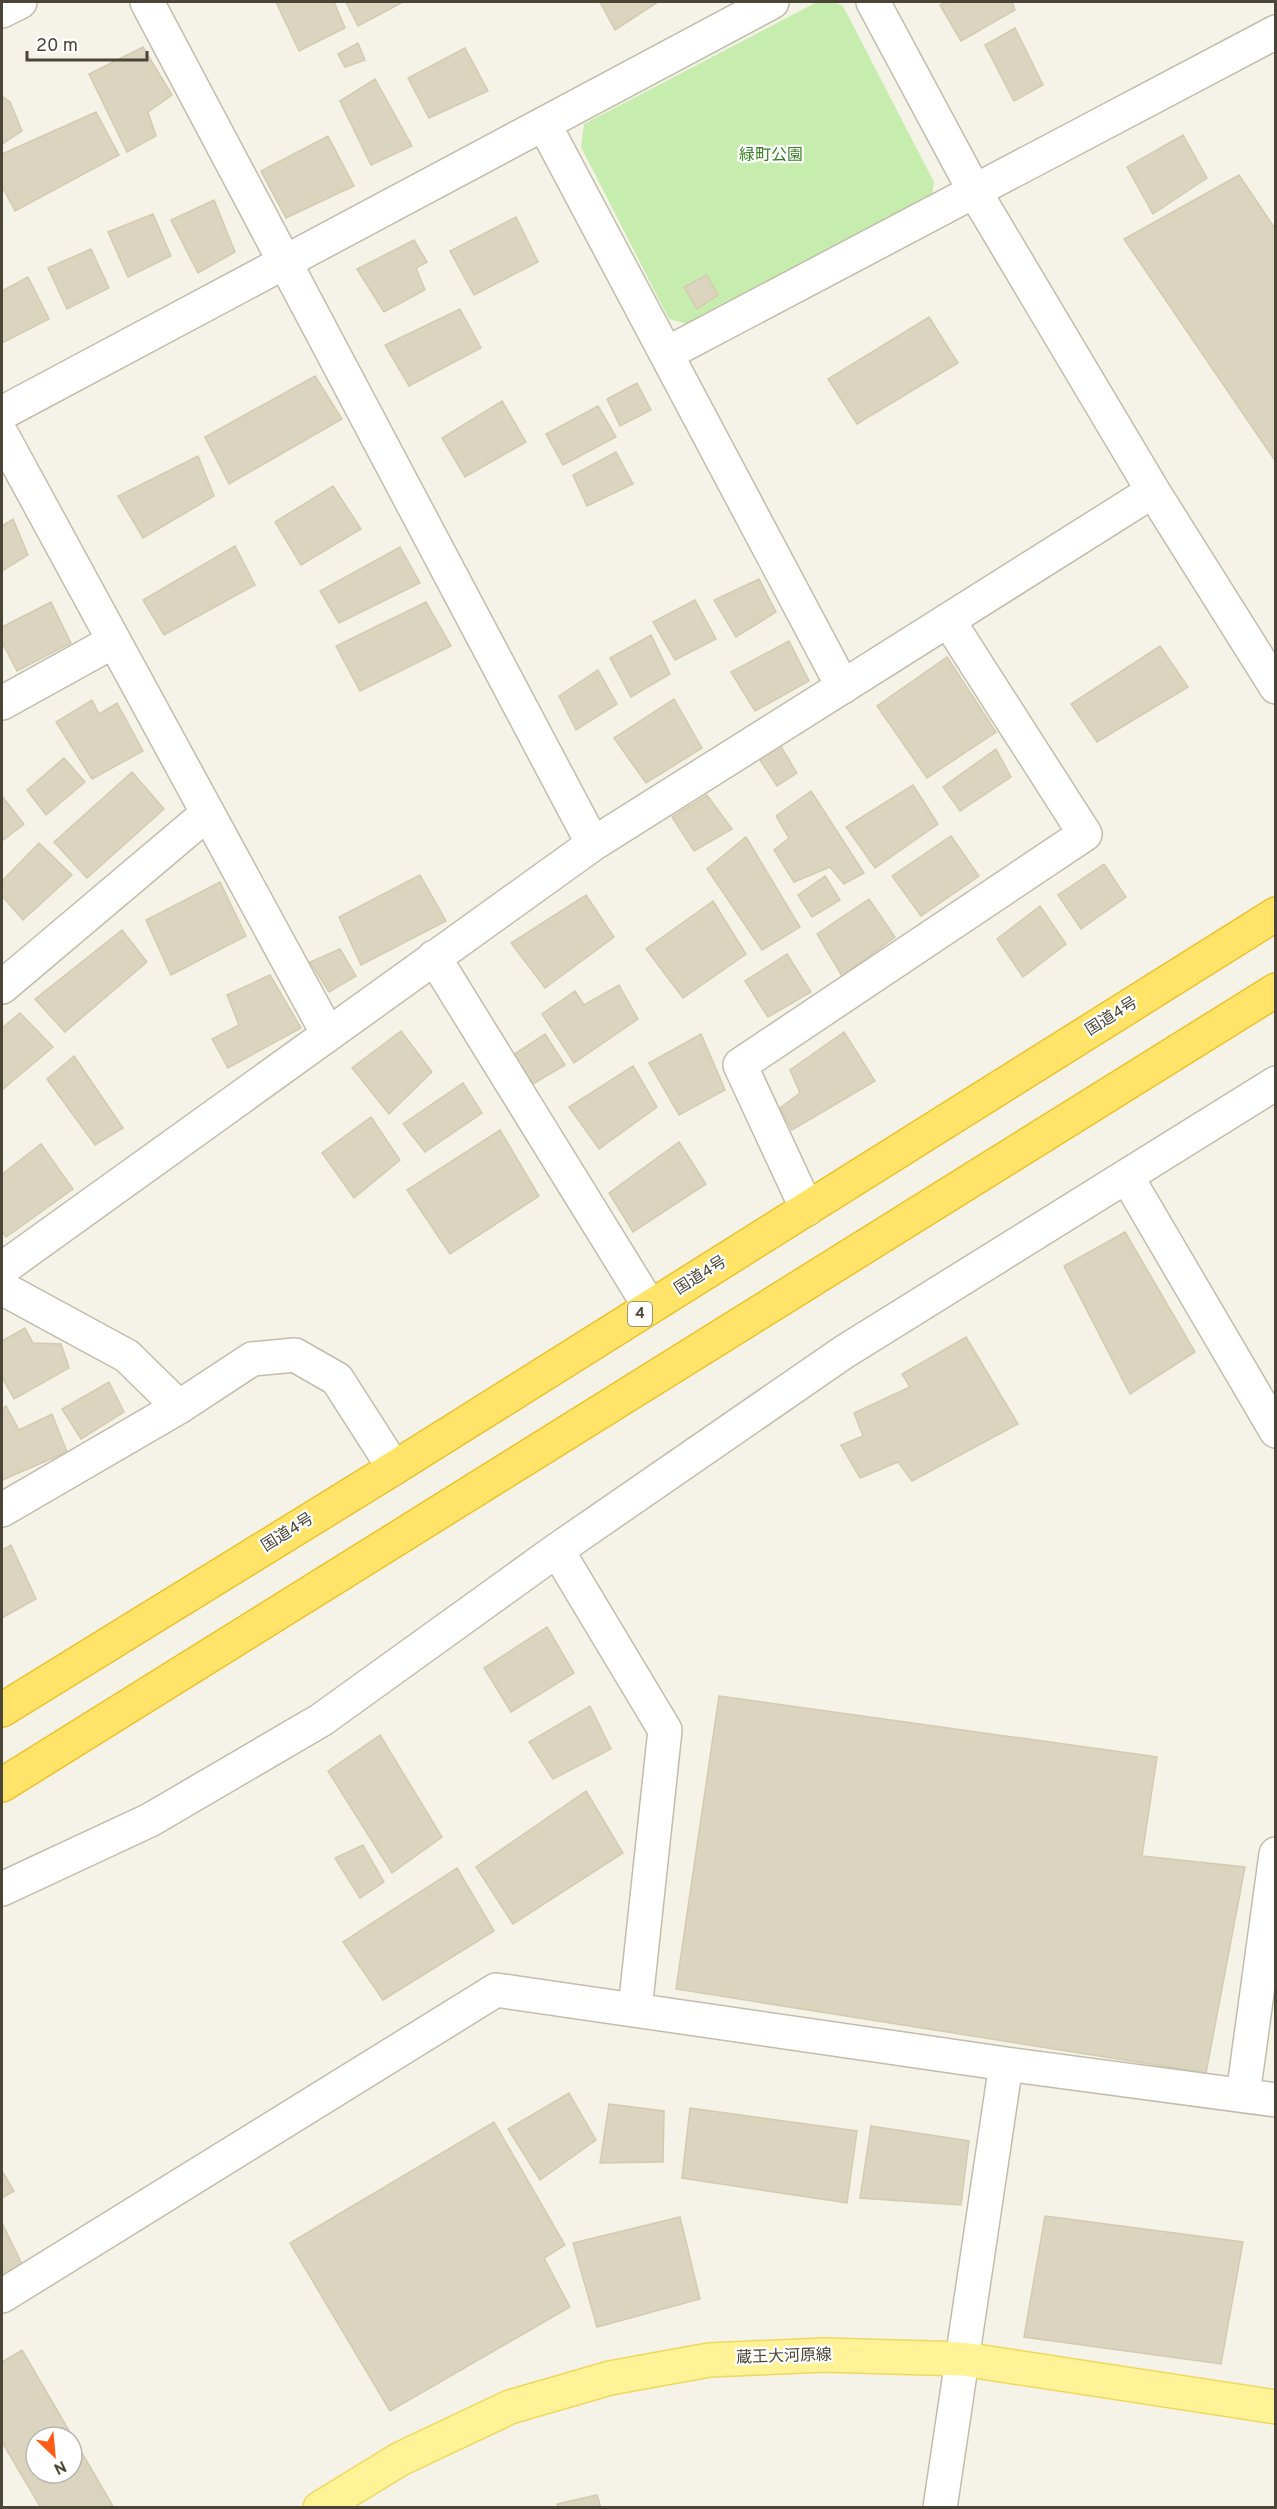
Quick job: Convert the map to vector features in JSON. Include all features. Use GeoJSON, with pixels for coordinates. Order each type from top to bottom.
{"type":"FeatureCollection","features":[{"type":"Feature","properties":{"kind":"highway","name":"国道4号"},"geometry":{"type":"LineString","coordinates":[[2,1710],[394,1468],[1275,914]]}},
{"type":"Feature","properties":{"kind":"highway"},"geometry":{"type":"LineString","coordinates":[[2,1785],[1275,990]]}},
{"type":"Feature","properties":{"kind":"main road","name":"蔵王大河原線"},"geometry":{"type":"LineString","coordinates":[[320,2508],[400,2459],[510,2407],[610,2378],[709,2360],[824,2355],[963,2359],[1275,2407]]}},
{"type":"Feature","properties":{"kind":"street"},"geometry":{"type":"LineString","coordinates":[[2,11],[20,2]]}},
{"type":"Feature","properties":{"kind":"street"},"geometry":{"type":"LineString","coordinates":[[147,2],[593,844]]}},
{"type":"Feature","properties":{"kind":"street"},"geometry":{"type":"LineString","coordinates":[[2,412],[772,2]]}},
{"type":"Feature","properties":{"kind":"street"},"geometry":{"type":"LineString","coordinates":[[873,2],[975,192],[1153,490],[1275,687]]}},
{"type":"Feature","properties":{"kind":"street"},"geometry":{"type":"LineString","coordinates":[[666,354],[1275,32]]}},
{"type":"Feature","properties":{"kind":"street"},"geometry":{"type":"LineString","coordinates":[[544,124],[843,687]]}},
{"type":"Feature","properties":{"kind":"street"},"geometry":{"type":"LineString","coordinates":[[2,435],[328,1034]]}},
{"type":"Feature","properties":{"kind":"street"},"geometry":{"type":"LineString","coordinates":[[2,1269],[593,844],[1153,490]]}},
{"type":"Feature","properties":{"kind":"street"},"geometry":{"type":"LineString","coordinates":[[807,1209],[740,1065],[1085,834],[948,620]]}},
{"type":"Feature","properties":{"kind":"street"},"geometry":{"type":"LineString","coordinates":[[2,704],[114,641]]}},
{"type":"Feature","properties":{"kind":"street"},"geometry":{"type":"LineString","coordinates":[[2,987],[208,813]]}},
{"type":"Feature","properties":{"kind":"street"},"geometry":{"type":"LineString","coordinates":[[434,957],[650,1307]]}},
{"type":"Feature","properties":{"kind":"street"},"geometry":{"type":"LineString","coordinates":[[2,1889],[150,1820],[321,1720],[557,1550],[844,1352],[1275,1083]]}},
{"type":"Feature","properties":{"kind":"street"},"geometry":{"type":"LineString","coordinates":[[1127,1177],[1275,1431]]}},
{"type":"Feature","properties":{"kind":"street"},"geometry":{"type":"LineString","coordinates":[[2,1288],[127,1356],[179,1407]]}},
{"type":"Feature","properties":{"kind":"street"},"geometry":{"type":"LineString","coordinates":[[2,1508],[179,1407],[252,1359],[295,1355],[337,1379],[394,1468]]}},
{"type":"Feature","properties":{"kind":"street"},"geometry":{"type":"LineString","coordinates":[[557,1550],[665,1730],[635,2010]]}},
{"type":"Feature","properties":{"kind":"street"},"geometry":{"type":"LineString","coordinates":[[1244,2095],[1275,1854]]}},
{"type":"Feature","properties":{"kind":"street"},"geometry":{"type":"LineString","coordinates":[[2,2296],[496,1990],[1006,2064],[1275,2100]]}},
{"type":"Feature","properties":{"kind":"street"},"geometry":{"type":"LineString","coordinates":[[940,2508],[1006,2064]]}},
{"type":"Feature","properties":{"kind":"green space","name":"緑町公園"},"geometry":{"type":"Polygon","coordinates":[[[817,2],[833,2],[843,6],[934,182],[931,202],[695,326],[669,319],[581,147],[584,124],[817,2]]]}},
{"type":"Feature","properties":{"kind":"building"},"geometry":{"type":"Polygon","coordinates":[[[276,2],[334,2],[345,28],[299,51],[276,2]]]}},
{"type":"Feature","properties":{"kind":"building"},"geometry":{"type":"Polygon","coordinates":[[[346,2],[403,2],[358,26],[346,2]]]}},
{"type":"Feature","properties":{"kind":"building"},"geometry":{"type":"Polygon","coordinates":[[[600,2],[658,2],[615,30],[600,2]]]}},
{"type":"Feature","properties":{"kind":"building"},"geometry":{"type":"Polygon","coordinates":[[[947,2],[1012,2],[1015,10],[961,41],[940,5],[947,2]]]}},
{"type":"Feature","properties":{"kind":"building"},"geometry":{"type":"Polygon","coordinates":[[[1015,28],[1043,85],[1014,101],[985,45],[1015,28]]]}},
{"type":"Feature","properties":{"kind":"building"},"geometry":{"type":"Polygon","coordinates":[[[358,43],[365,60],[345,67],[338,54],[358,43]]]}},
{"type":"Feature","properties":{"kind":"building"},"geometry":{"type":"Polygon","coordinates":[[[143,47],[172,95],[148,112],[156,136],[127,152],[89,74],[143,47]]]}},
{"type":"Feature","properties":{"kind":"building"},"geometry":{"type":"Polygon","coordinates":[[[465,48],[488,91],[429,118],[408,78],[465,48]]]}},
{"type":"Feature","properties":{"kind":"building"},"geometry":{"type":"Polygon","coordinates":[[[375,79],[412,146],[371,165],[340,101],[375,79]]]}},
{"type":"Feature","properties":{"kind":"building"},"geometry":{"type":"Polygon","coordinates":[[[2,96],[10,102],[22,131],[2,144],[2,96]]]}},
{"type":"Feature","properties":{"kind":"building"},"geometry":{"type":"Polygon","coordinates":[[[96,112],[119,155],[15,211],[2,186],[2,154],[96,112]]]}},
{"type":"Feature","properties":{"kind":"building"},"geometry":{"type":"Polygon","coordinates":[[[1183,135],[1207,178],[1153,214],[1127,167],[1183,135]]]}},
{"type":"Feature","properties":{"kind":"building"},"geometry":{"type":"Polygon","coordinates":[[[328,136],[354,186],[286,218],[261,171],[328,136]]]}},
{"type":"Feature","properties":{"kind":"building"},"geometry":{"type":"Polygon","coordinates":[[[1239,175],[1276,230],[1276,462],[1124,239],[1239,175]]]}},
{"type":"Feature","properties":{"kind":"building"},"geometry":{"type":"Polygon","coordinates":[[[214,200],[235,252],[198,273],[171,220],[214,200]]]}},
{"type":"Feature","properties":{"kind":"building"},"geometry":{"type":"Polygon","coordinates":[[[153,214],[171,256],[128,277],[108,232],[153,214]]]}},
{"type":"Feature","properties":{"kind":"building"},"geometry":{"type":"Polygon","coordinates":[[[516,217],[538,262],[474,295],[450,251],[516,217]]]}},
{"type":"Feature","properties":{"kind":"building"},"geometry":{"type":"Polygon","coordinates":[[[414,240],[427,262],[416,268],[425,290],[384,312],[357,269],[414,240]]]}},
{"type":"Feature","properties":{"kind":"building"},"geometry":{"type":"Polygon","coordinates":[[[91,249],[109,288],[67,309],[48,268],[91,249]]]}},
{"type":"Feature","properties":{"kind":"building"},"geometry":{"type":"Polygon","coordinates":[[[707,275],[718,295],[697,309],[684,287],[707,275]]]}},
{"type":"Feature","properties":{"kind":"building"},"geometry":{"type":"Polygon","coordinates":[[[28,277],[49,319],[2,343],[2,291],[28,277]]]}},
{"type":"Feature","properties":{"kind":"building"},"geometry":{"type":"Polygon","coordinates":[[[460,309],[481,348],[409,386],[385,345],[460,309]]]}},
{"type":"Feature","properties":{"kind":"building"},"geometry":{"type":"Polygon","coordinates":[[[929,317],[958,363],[857,424],[828,379],[929,317]]]}},
{"type":"Feature","properties":{"kind":"building"},"geometry":{"type":"Polygon","coordinates":[[[315,376],[342,419],[229,484],[205,437],[315,376]]]}},
{"type":"Feature","properties":{"kind":"building"},"geometry":{"type":"Polygon","coordinates":[[[637,383],[651,410],[620,426],[607,399],[637,383]]]}},
{"type":"Feature","properties":{"kind":"building"},"geometry":{"type":"Polygon","coordinates":[[[502,401],[526,442],[465,477],[442,438],[502,401]]]}},
{"type":"Feature","properties":{"kind":"building"},"geometry":{"type":"Polygon","coordinates":[[[598,406],[616,437],[563,465],[546,434],[598,406]]]}},
{"type":"Feature","properties":{"kind":"building"},"geometry":{"type":"Polygon","coordinates":[[[616,452],[633,484],[587,506],[573,475],[616,452]]]}},
{"type":"Feature","properties":{"kind":"building"},"geometry":{"type":"Polygon","coordinates":[[[198,456],[214,496],[143,538],[118,496],[198,456]]]}},
{"type":"Feature","properties":{"kind":"building"},"geometry":{"type":"Polygon","coordinates":[[[333,486],[361,529],[301,565],[275,522],[333,486]]]}},
{"type":"Feature","properties":{"kind":"building"},"geometry":{"type":"Polygon","coordinates":[[[13,519],[28,555],[2,571],[2,526],[13,519]]]}},
{"type":"Feature","properties":{"kind":"building"},"geometry":{"type":"Polygon","coordinates":[[[235,546],[255,585],[164,635],[143,600],[235,546]]]}},
{"type":"Feature","properties":{"kind":"building"},"geometry":{"type":"Polygon","coordinates":[[[400,547],[420,583],[339,623],[320,591],[400,547]]]}},
{"type":"Feature","properties":{"kind":"building"},"geometry":{"type":"Polygon","coordinates":[[[759,579],[776,612],[736,637],[714,600],[759,579]]]}},
{"type":"Feature","properties":{"kind":"building"},"geometry":{"type":"Polygon","coordinates":[[[695,600],[716,639],[675,660],[653,622],[695,600]]]}},
{"type":"Feature","properties":{"kind":"building"},"geometry":{"type":"Polygon","coordinates":[[[51,602],[71,643],[17,671],[2,642],[2,627],[51,602]]]}},
{"type":"Feature","properties":{"kind":"building"},"geometry":{"type":"Polygon","coordinates":[[[426,602],[451,646],[360,691],[336,646],[426,602]]]}},
{"type":"Feature","properties":{"kind":"building"},"geometry":{"type":"Polygon","coordinates":[[[651,635],[670,674],[631,697],[610,658],[651,635]]]}},
{"type":"Feature","properties":{"kind":"building"},"geometry":{"type":"Polygon","coordinates":[[[789,641],[809,681],[755,711],[731,672],[789,641]]]}},
{"type":"Feature","properties":{"kind":"building"},"geometry":{"type":"Polygon","coordinates":[[[1160,646],[1188,687],[1097,742],[1071,704],[1160,646]]]}},
{"type":"Feature","properties":{"kind":"building"},"geometry":{"type":"Polygon","coordinates":[[[947,657],[996,732],[927,778],[877,706],[947,657]]]}},
{"type":"Feature","properties":{"kind":"building"},"geometry":{"type":"Polygon","coordinates":[[[598,670],[617,704],[576,730],[559,696],[598,670]]]}},
{"type":"Feature","properties":{"kind":"building"},"geometry":{"type":"Polygon","coordinates":[[[674,699],[702,748],[646,783],[614,738],[674,699]]]}},
{"type":"Feature","properties":{"kind":"building"},"geometry":{"type":"Polygon","coordinates":[[[92,700],[99,714],[117,703],[143,751],[92,779],[56,722],[92,700]]]}},
{"type":"Feature","properties":{"kind":"building"},"geometry":{"type":"Polygon","coordinates":[[[780,745],[797,773],[777,786],[758,757],[780,745]]]}},
{"type":"Feature","properties":{"kind":"building"},"geometry":{"type":"Polygon","coordinates":[[[996,749],[1011,777],[960,811],[943,787],[996,749]]]}},
{"type":"Feature","properties":{"kind":"building"},"geometry":{"type":"Polygon","coordinates":[[[64,758],[85,782],[46,815],[27,790],[64,758]]]}},
{"type":"Feature","properties":{"kind":"building"},"geometry":{"type":"Polygon","coordinates":[[[132,772],[164,809],[87,878],[54,842],[132,772]]]}},
{"type":"Feature","properties":{"kind":"building"},"geometry":{"type":"Polygon","coordinates":[[[913,785],[938,824],[875,868],[846,827],[913,785]]]}},
{"type":"Feature","properties":{"kind":"building"},"geometry":{"type":"Polygon","coordinates":[[[811,791],[864,873],[844,884],[830,867],[794,882],[774,850],[789,838],[776,816],[811,791]]]}},
{"type":"Feature","properties":{"kind":"building"},"geometry":{"type":"Polygon","coordinates":[[[707,795],[732,829],[694,851],[672,817],[707,795]]]}},
{"type":"Feature","properties":{"kind":"building"},"geometry":{"type":"Polygon","coordinates":[[[2,796],[24,824],[2,841],[2,796]]]}},
{"type":"Feature","properties":{"kind":"building"},"geometry":{"type":"Polygon","coordinates":[[[951,836],[979,876],[921,916],[892,876],[951,836]]]}},
{"type":"Feature","properties":{"kind":"building"},"geometry":{"type":"Polygon","coordinates":[[[746,837],[800,927],[762,950],[707,869],[746,837]]]}},
{"type":"Feature","properties":{"kind":"building"},"geometry":{"type":"Polygon","coordinates":[[[39,843],[72,875],[23,920],[2,896],[2,881],[39,843]]]}},
{"type":"Feature","properties":{"kind":"building"},"geometry":{"type":"Polygon","coordinates":[[[1104,864],[1126,897],[1081,929],[1058,895],[1104,864]]]}},
{"type":"Feature","properties":{"kind":"building"},"geometry":{"type":"Polygon","coordinates":[[[420,875],[446,921],[361,965],[339,917],[420,875]]]}},
{"type":"Feature","properties":{"kind":"building"},"geometry":{"type":"Polygon","coordinates":[[[825,876],[840,900],[812,917],[798,895],[825,876]]]}},
{"type":"Feature","properties":{"kind":"building"},"geometry":{"type":"Polygon","coordinates":[[[220,882],[246,936],[171,975],[146,920],[220,882]]]}},
{"type":"Feature","properties":{"kind":"building"},"geometry":{"type":"Polygon","coordinates":[[[586,895],[614,937],[545,988],[511,943],[586,895]]]}},
{"type":"Feature","properties":{"kind":"building"},"geometry":{"type":"Polygon","coordinates":[[[869,899],[895,937],[842,976],[817,934],[869,899]]]}},
{"type":"Feature","properties":{"kind":"building"},"geometry":{"type":"Polygon","coordinates":[[[713,901],[746,954],[683,998],[646,949],[713,901]]]}},
{"type":"Feature","properties":{"kind":"building"},"geometry":{"type":"Polygon","coordinates":[[[1040,906],[1066,944],[1023,977],[997,939],[1040,906]]]}},
{"type":"Feature","properties":{"kind":"building"},"geometry":{"type":"Polygon","coordinates":[[[122,930],[147,962],[65,1032],[35,999],[122,930]]]}},
{"type":"Feature","properties":{"kind":"building"},"geometry":{"type":"Polygon","coordinates":[[[340,949],[356,976],[329,992],[310,962],[340,949]]]}},
{"type":"Feature","properties":{"kind":"building"},"geometry":{"type":"Polygon","coordinates":[[[787,954],[811,992],[768,1017],[745,981],[787,954]]]}},
{"type":"Feature","properties":{"kind":"building"},"geometry":{"type":"Polygon","coordinates":[[[270,975],[301,1028],[228,1068],[212,1039],[239,1025],[227,995],[270,975]]]}},
{"type":"Feature","properties":{"kind":"building"},"geometry":{"type":"Polygon","coordinates":[[[619,985],[638,1019],[574,1063],[542,1014],[575,991],[584,1005],[619,985]]]}},
{"type":"Feature","properties":{"kind":"building"},"geometry":{"type":"Polygon","coordinates":[[[20,1013],[53,1047],[2,1090],[2,1028],[20,1013]]]}},
{"type":"Feature","properties":{"kind":"building"},"geometry":{"type":"Polygon","coordinates":[[[401,1031],[432,1072],[389,1114],[352,1068],[401,1031]]]}},
{"type":"Feature","properties":{"kind":"building"},"geometry":{"type":"Polygon","coordinates":[[[844,1032],[875,1081],[792,1130],[780,1108],[800,1093],[790,1070],[844,1032]]]}},
{"type":"Feature","properties":{"kind":"building"},"geometry":{"type":"Polygon","coordinates":[[[545,1034],[565,1065],[533,1084],[513,1055],[545,1034]]]}},
{"type":"Feature","properties":{"kind":"building"},"geometry":{"type":"Polygon","coordinates":[[[701,1034],[725,1090],[679,1115],[649,1063],[701,1034]]]}},
{"type":"Feature","properties":{"kind":"building"},"geometry":{"type":"Polygon","coordinates":[[[74,1056],[123,1128],[95,1145],[47,1079],[74,1056]]]}},
{"type":"Feature","properties":{"kind":"building"},"geometry":{"type":"Polygon","coordinates":[[[633,1066],[657,1107],[599,1149],[569,1107],[633,1066]]]}},
{"type":"Feature","properties":{"kind":"building"},"geometry":{"type":"Polygon","coordinates":[[[463,1083],[482,1113],[425,1152],[403,1124],[463,1083]]]}},
{"type":"Feature","properties":{"kind":"building"},"geometry":{"type":"Polygon","coordinates":[[[371,1117],[400,1160],[354,1198],[322,1153],[371,1117]]]}},
{"type":"Feature","properties":{"kind":"building"},"geometry":{"type":"Polygon","coordinates":[[[500,1130],[539,1196],[450,1254],[407,1190],[500,1130]]]}},
{"type":"Feature","properties":{"kind":"building"},"geometry":{"type":"Polygon","coordinates":[[[679,1142],[706,1184],[633,1232],[609,1193],[679,1142]]]}},
{"type":"Feature","properties":{"kind":"building"},"geometry":{"type":"Polygon","coordinates":[[[41,1144],[73,1189],[6,1237],[2,1231],[2,1174],[41,1144]]]}},
{"type":"Feature","properties":{"kind":"building"},"geometry":{"type":"Polygon","coordinates":[[[1125,1232],[1195,1352],[1130,1394],[1064,1266],[1125,1232]]]}},
{"type":"Feature","properties":{"kind":"building"},"geometry":{"type":"Polygon","coordinates":[[[25,1328],[33,1343],[61,1344],[69,1368],[14,1399],[2,1377],[2,1341],[25,1328]]]}},
{"type":"Feature","properties":{"kind":"building"},"geometry":{"type":"Polygon","coordinates":[[[966,1337],[1018,1424],[912,1481],[898,1462],[860,1478],[841,1445],[863,1436],[854,1413],[910,1387],[902,1374],[966,1337]]]}},
{"type":"Feature","properties":{"kind":"building"},"geometry":{"type":"Polygon","coordinates":[[[109,1382],[124,1412],[81,1439],[62,1409],[109,1382]]]}},
{"type":"Feature","properties":{"kind":"building"},"geometry":{"type":"Polygon","coordinates":[[[6,1406],[19,1430],[52,1414],[67,1452],[2,1480],[2,1409],[6,1406]]]}},
{"type":"Feature","properties":{"kind":"building"},"geometry":{"type":"Polygon","coordinates":[[[11,1545],[36,1599],[2,1618],[2,1550],[11,1545]]]}},
{"type":"Feature","properties":{"kind":"building"},"geometry":{"type":"Polygon","coordinates":[[[547,1627],[574,1673],[511,1712],[484,1668],[547,1627]]]}},
{"type":"Feature","properties":{"kind":"building"},"geometry":{"type":"Polygon","coordinates":[[[719,1696],[1157,1757],[1142,1856],[1245,1867],[1206,2073],[676,1989],[719,1696]]]}},
{"type":"Feature","properties":{"kind":"building"},"geometry":{"type":"Polygon","coordinates":[[[590,1706],[611,1749],[553,1779],[529,1742],[590,1706]]]}},
{"type":"Feature","properties":{"kind":"building"},"geometry":{"type":"Polygon","coordinates":[[[380,1735],[442,1837],[392,1873],[328,1771],[380,1735]]]}},
{"type":"Feature","properties":{"kind":"building"},"geometry":{"type":"Polygon","coordinates":[[[586,1791],[623,1853],[513,1924],[476,1867],[586,1791]]]}},
{"type":"Feature","properties":{"kind":"building"},"geometry":{"type":"Polygon","coordinates":[[[363,1845],[384,1882],[360,1898],[335,1858],[363,1845]]]}},
{"type":"Feature","properties":{"kind":"building"},"geometry":{"type":"Polygon","coordinates":[[[457,1868],[494,1931],[383,2000],[343,1942],[457,1868]]]}},
{"type":"Feature","properties":{"kind":"building"},"geometry":{"type":"Polygon","coordinates":[[[569,2093],[596,2140],[540,2180],[508,2129],[569,2093]]]}},
{"type":"Feature","properties":{"kind":"building"},"geometry":{"type":"Polygon","coordinates":[[[609,2104],[664,2111],[663,2162],[600,2163],[609,2104]]]}},
{"type":"Feature","properties":{"kind":"building"},"geometry":{"type":"Polygon","coordinates":[[[690,2108],[857,2131],[847,2203],[682,2178],[690,2108]]]}},
{"type":"Feature","properties":{"kind":"building"},"geometry":{"type":"Polygon","coordinates":[[[494,2122],[565,2245],[544,2258],[570,2307],[390,2411],[290,2243],[494,2122]]]}},
{"type":"Feature","properties":{"kind":"building"},"geometry":{"type":"Polygon","coordinates":[[[871,2126],[969,2141],[961,2205],[860,2198],[871,2126]]]}},
{"type":"Feature","properties":{"kind":"building"},"geometry":{"type":"Polygon","coordinates":[[[2,2171],[14,2191],[2,2198],[2,2171]]]}},
{"type":"Feature","properties":{"kind":"building"},"geometry":{"type":"Polygon","coordinates":[[[1045,2216],[1243,2242],[1221,2364],[1024,2337],[1045,2216]]]}},
{"type":"Feature","properties":{"kind":"building"},"geometry":{"type":"Polygon","coordinates":[[[680,2217],[700,2299],[597,2327],[573,2243],[680,2217]]]}},
{"type":"Feature","properties":{"kind":"building"},"geometry":{"type":"Polygon","coordinates":[[[2,2223],[23,2266],[2,2279],[2,2223]]]}},
{"type":"Feature","properties":{"kind":"building"},"geometry":{"type":"Polygon","coordinates":[[[22,2350],[66,2425],[24,2425],[24,2479],[2,2442],[2,2362],[22,2350]]]}},
{"type":"Feature","properties":{"kind":"building"},"geometry":{"type":"Polygon","coordinates":[[[84,2456],[114,2508],[41,2508],[27,2485],[84,2485],[84,2456]]]}},
{"type":"Feature","properties":{"kind":"building"},"geometry":{"type":"Polygon","coordinates":[[[597,2495],[601,2508],[558,2508],[557,2504],[597,2495]]]}}]}
